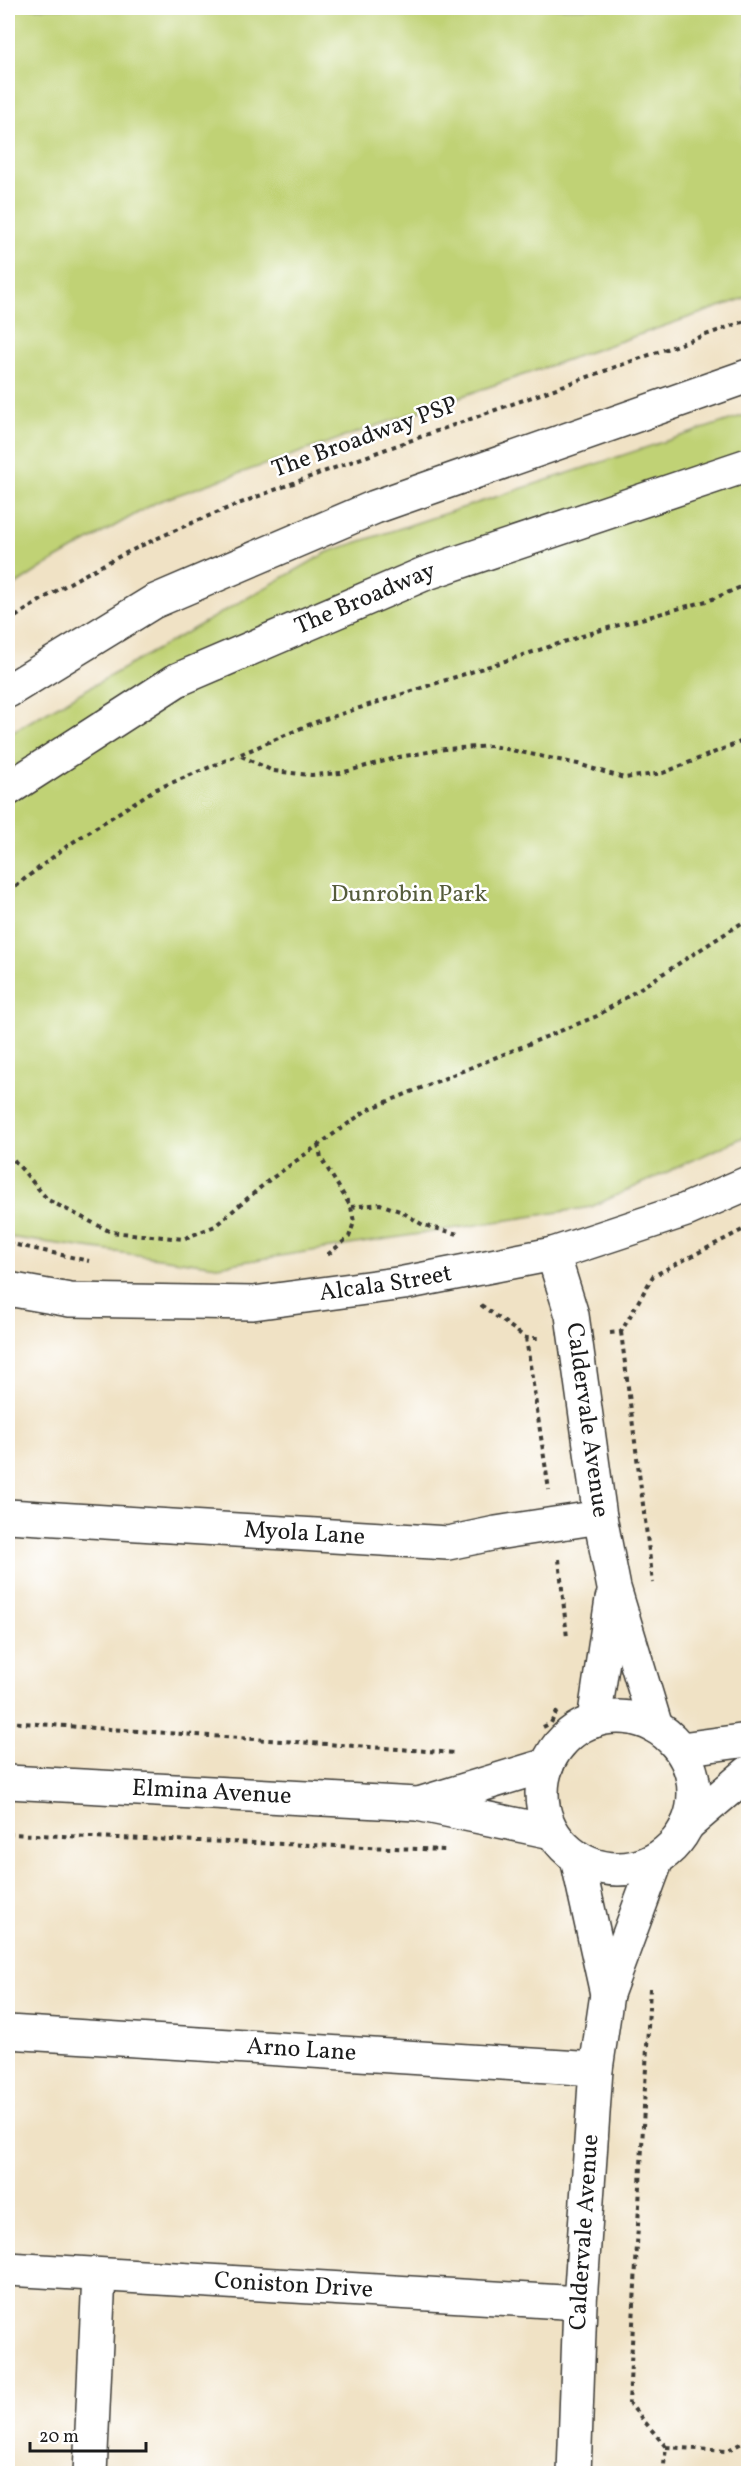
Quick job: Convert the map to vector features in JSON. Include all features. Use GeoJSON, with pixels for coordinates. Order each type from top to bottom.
{"type":"FeatureCollection","features":[{"type":"Feature","properties":{"kind":"street"},"geometry":{"type":"LineString","coordinates":[[8,691],[153,602],[375,507],[748,376]]}},
{"type":"Feature","properties":{"kind":"street","name":"The Broadway"},"geometry":{"type":"LineString","coordinates":[[8,789],[177,680],[424,574],[748,465]]}},
{"type":"Feature","properties":{"kind":"street","name":"Alcala Street"},"geometry":{"type":"LineString","coordinates":[[8,1289],[70,1300],[253,1303],[404,1283],[553,1254],[686,1210],[748,1183]]}},
{"type":"Feature","properties":{"kind":"street","name":"Caldervale Avenue"},"geometry":{"type":"LineString","coordinates":[[553,1254],[572,1315],[600,1517],[614,1588],[656,1727]]}},
{"type":"Feature","properties":{"kind":"street","name":"Myola Lane"},"geometry":{"type":"LineString","coordinates":[[8,1516],[448,1543],[600,1517]]}},
{"type":"Feature","properties":{"kind":"street","name":"Caldervale Avenue"},"geometry":{"type":"LineString","coordinates":[[594,1721],[614,1588]]}},
{"type":"Feature","properties":{"kind":"street"},"geometry":{"type":"LineString","coordinates":[[687,1825],[693,1806],[694,1786],[690,1767],[681,1749],[656,1727],[636,1720],[615,1717],[594,1721],[575,1731],[558,1746],[547,1765],[542,1787],[543,1811],[552,1832],[563,1847],[577,1858],[596,1867],[617,1869],[637,1867],[657,1859],[674,1844],[687,1825],[748,1773]]}},
{"type":"Feature","properties":{"kind":"street"},"geometry":{"type":"LineString","coordinates":[[681,1749],[748,1740]]}},
{"type":"Feature","properties":{"kind":"street","name":"Elmina Avenue"},"geometry":{"type":"LineString","coordinates":[[417,1804],[547,1765]]}},
{"type":"Feature","properties":{"kind":"street","name":"Elmina Avenue"},"geometry":{"type":"LineString","coordinates":[[8,1782],[417,1804],[552,1832]]}},
{"type":"Feature","properties":{"kind":"street","name":"Caldervale Avenue"},"geometry":{"type":"LineString","coordinates":[[577,1858],[607,1994]]}},
{"type":"Feature","properties":{"kind":"street","name":"Caldervale Avenue"},"geometry":{"type":"LineString","coordinates":[[574,2474],[580,2304],[596,2069],[607,1994],[657,1859]]}},
{"type":"Feature","properties":{"kind":"street","name":"Arno Lane"},"geometry":{"type":"LineString","coordinates":[[8,2032],[596,2069]]}},
{"type":"Feature","properties":{"kind":"street","name":"Coniston Drive"},"geometry":{"type":"LineString","coordinates":[[8,2269],[580,2304]]}},
{"type":"Feature","properties":{"kind":"street"},"geometry":{"type":"LineString","coordinates":[[90,2474],[99,2275]]}},
{"type":"Feature","properties":{"kind":"path","name":"The Broadway PSP"},"geometry":{"type":"LineString","coordinates":[[8,622],[29,607],[119,556],[217,511],[748,320]]}},
{"type":"Feature","properties":{"kind":"path"},"geometry":{"type":"LineString","coordinates":[[8,892],[67,846],[154,790],[313,723],[601,630],[710,600],[748,584]]}},
{"type":"Feature","properties":{"kind":"path"},"geometry":{"type":"LineString","coordinates":[[239,755],[273,771],[311,775],[341,773],[399,757],[434,751],[492,746],[578,764],[624,777],[663,773],[748,739]]}},
{"type":"Feature","properties":{"kind":"path"},"geometry":{"type":"LineString","coordinates":[[8,1153],[48,1200],[111,1232],[183,1239],[215,1226],[268,1181],[367,1110],[597,1016],[748,919]]}},
{"type":"Feature","properties":{"kind":"path"},"geometry":{"type":"LineString","coordinates":[[318,1144],[328,1173],[351,1207],[354,1222],[349,1237],[322,1259]]}},
{"type":"Feature","properties":{"kind":"path"},"geometry":{"type":"LineString","coordinates":[[8,1243],[92,1261]]}},
{"type":"Feature","properties":{"kind":"path"},"geometry":{"type":"LineString","coordinates":[[621,1332],[654,1593]]}},
{"type":"Feature","properties":{"kind":"path"},"geometry":{"type":"LineString","coordinates":[[526,1338],[554,1524],[567,1640]]}},
{"type":"Feature","properties":{"kind":"path"},"geometry":{"type":"LineString","coordinates":[[541,1728],[551,1723],[561,1703]]}},
{"type":"Feature","properties":{"kind":"path"},"geometry":{"type":"LineString","coordinates":[[8,1722],[468,1754]]}},
{"type":"Feature","properties":{"kind":"path"},"geometry":{"type":"LineString","coordinates":[[8,1834],[456,1850]]}},
{"type":"Feature","properties":{"kind":"path"},"geometry":{"type":"LineString","coordinates":[[651,1977],[629,2403],[666,2447],[726,2451],[748,2440]]}},
{"type":"Feature","properties":{"kind":"path"},"geometry":{"type":"LineString","coordinates":[[663,2474],[666,2447]]}},
{"type":"Feature","properties":{"kind":"green space"},"geometry":{"type":"Polygon","coordinates":[[[8,8],[748,8],[748,297],[157,502],[46,565],[8,590],[8,8]]]}},
{"type":"Feature","properties":{"kind":"green space","name":"Dunrobin Park"},"geometry":{"type":"Polygon","coordinates":[[[748,414],[748,1135],[591,1207],[217,1266],[8,1237],[8,734],[328,552],[748,414]]]}}]}
